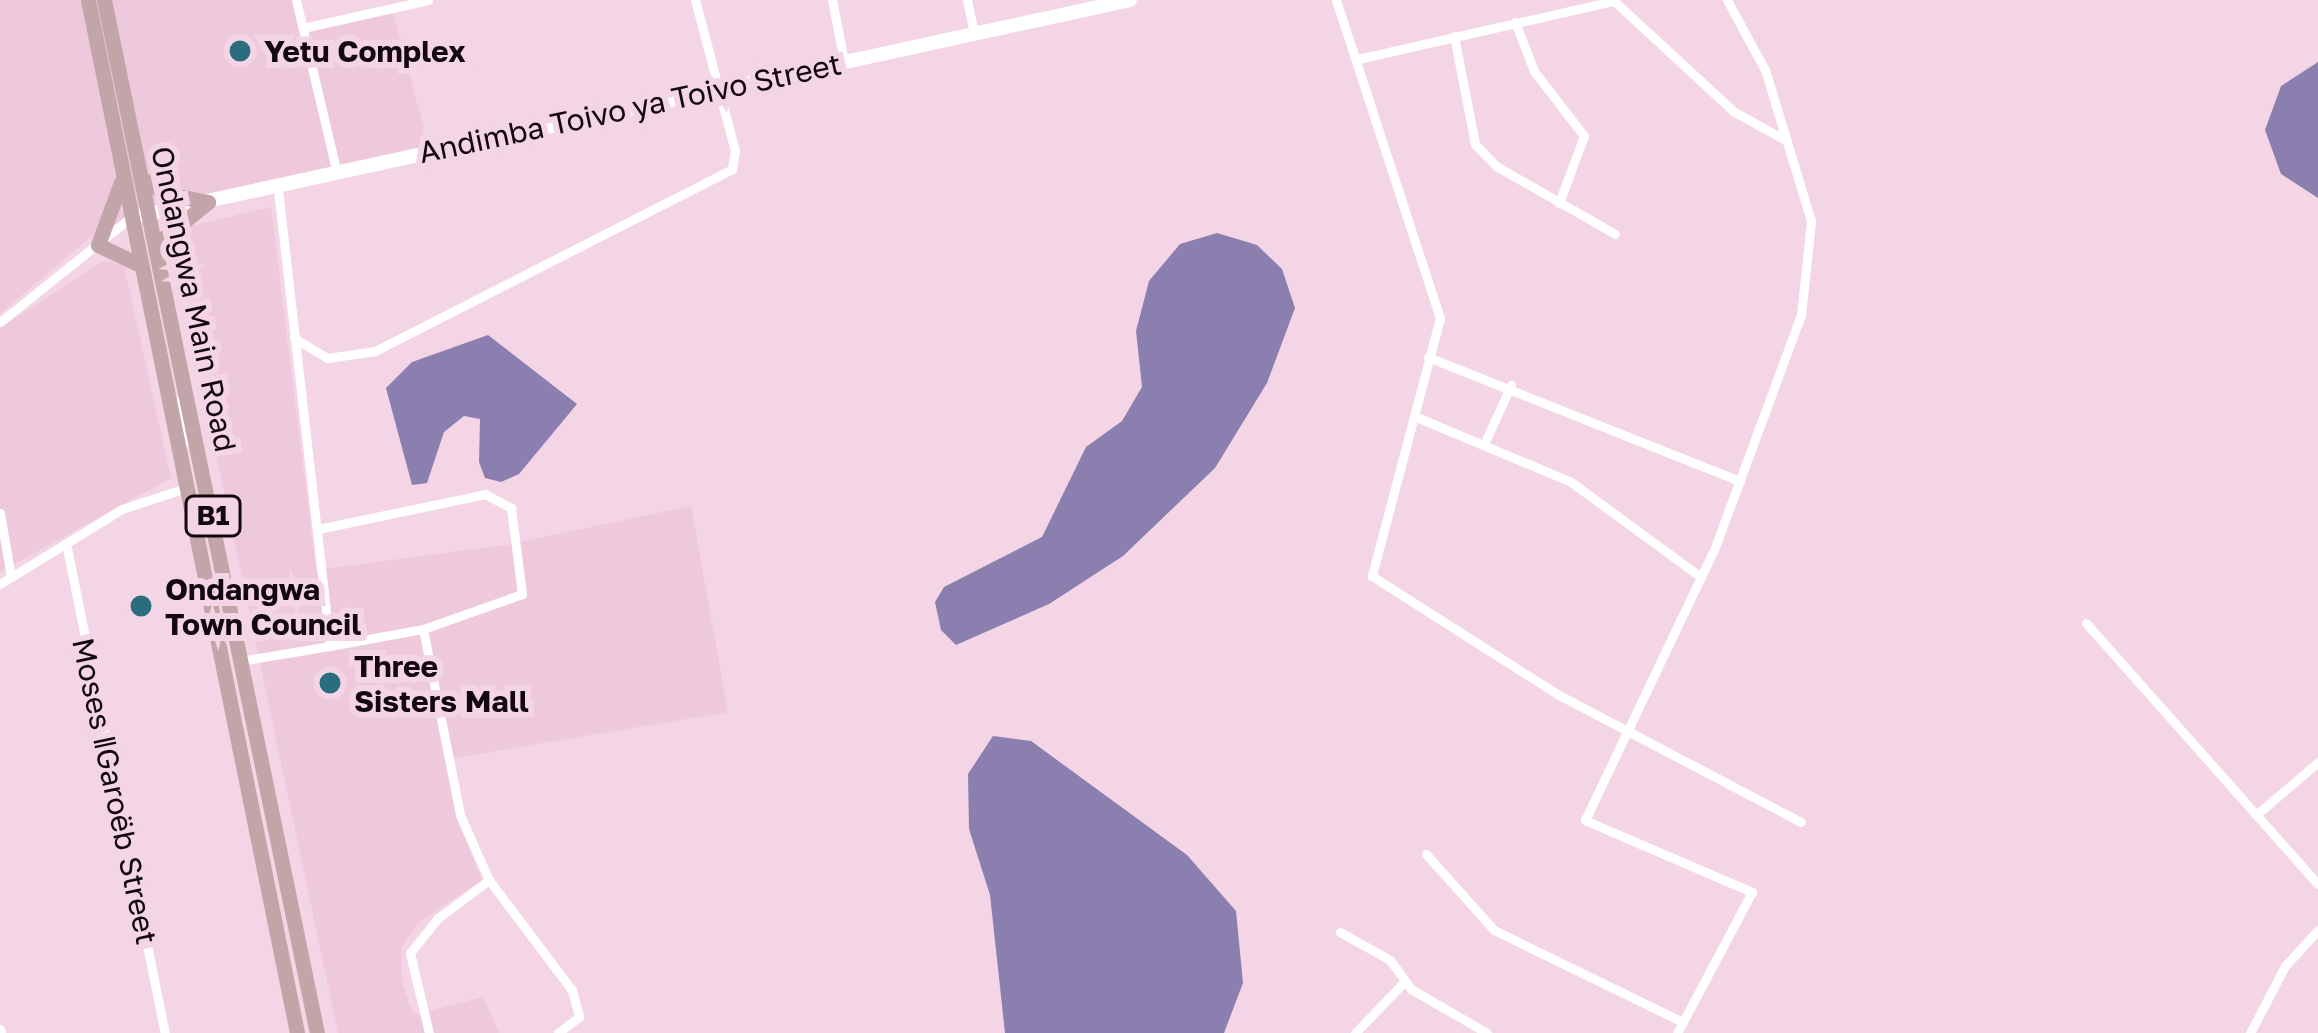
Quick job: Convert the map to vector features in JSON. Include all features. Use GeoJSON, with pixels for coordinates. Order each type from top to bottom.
{"type":"FeatureCollection","features":[{"type":"Feature","properties":{"kind":"main road","name":"Ondangwa Main Road"},"geometry":{"type":"LineString","coordinates":[[88,0],[131,178],[148,214],[155,245],[244,660],[317,1033]]}},
{"type":"Feature","properties":{"kind":"main road","name":"Ondangwa Main Road"},"geometry":{"type":"LineString","coordinates":[[104,0],[131,178],[130,218],[226,662],[297,1033]]}},
{"type":"Feature","properties":{"kind":"main road"},"geometry":{"type":"LineString","coordinates":[[140,267],[98,245],[131,178],[167,194],[208,202]]}},
{"type":"Feature","properties":{"kind":"main road"},"geometry":{"type":"LineString","coordinates":[[155,245],[208,202]]}},
{"type":"Feature","properties":{"kind":"street"},"geometry":{"type":"LineString","coordinates":[[296,0],[337,173]]}},
{"type":"Feature","properties":{"kind":"street"},"geometry":{"type":"LineString","coordinates":[[303,28],[428,0]]}},
{"type":"Feature","properties":{"kind":"street"},"geometry":{"type":"LineString","coordinates":[[294,338],[327,358],[375,351],[526,268],[683,200],[734,161],[695,0]]}},
{"type":"Feature","properties":{"kind":"street"},"geometry":{"type":"LineString","coordinates":[[832,0],[844,61]]}},
{"type":"Feature","properties":{"kind":"street"},"geometry":{"type":"LineString","coordinates":[[967,0],[974,33]]}},
{"type":"Feature","properties":{"kind":"street","name":"Andimba Toivo ya Toivo Street"},"geometry":{"type":"LineString","coordinates":[[130,218],[1130,0]]}},
{"type":"Feature","properties":{"kind":"street"},"geometry":{"type":"LineString","coordinates":[[1336,0],[1438,307],[1419,418],[1372,576],[1623,732],[1801,822]]}},
{"type":"Feature","properties":{"kind":"street"},"geometry":{"type":"LineString","coordinates":[[1426,854],[1494,930],[1680,1028],[1752,892],[1588,825],[1593,792],[1701,577],[1798,326],[1811,220],[1761,59],[1727,0]]}},
{"type":"Feature","properties":{"kind":"street"},"geometry":{"type":"LineString","coordinates":[[1358,59],[1515,22],[1622,3],[1733,111],[1787,141]]}},
{"type":"Feature","properties":{"kind":"street"},"geometry":{"type":"LineString","coordinates":[[1515,22],[1534,71],[1584,136],[1559,203]]}},
{"type":"Feature","properties":{"kind":"street"},"geometry":{"type":"LineString","coordinates":[[1454,36],[1475,144],[1496,166],[1615,234]]}},
{"type":"Feature","properties":{"kind":"street"},"geometry":{"type":"LineString","coordinates":[[278,187],[329,646]]}},
{"type":"Feature","properties":{"kind":"street"},"geometry":{"type":"LineString","coordinates":[[0,322],[130,218]]}},
{"type":"Feature","properties":{"kind":"street"},"geometry":{"type":"LineString","coordinates":[[0,584],[67,548],[122,509],[188,487],[173,329]]}},
{"type":"Feature","properties":{"kind":"street"},"geometry":{"type":"LineString","coordinates":[[1429,357],[1511,385],[1740,481]]}},
{"type":"Feature","properties":{"kind":"street"},"geometry":{"type":"LineString","coordinates":[[1485,442],[1511,385]]}},
{"type":"Feature","properties":{"kind":"street"},"geometry":{"type":"LineString","coordinates":[[1419,418],[1485,442],[1570,482],[1701,577]]}},
{"type":"Feature","properties":{"kind":"street"},"geometry":{"type":"LineString","coordinates":[[226,662],[423,628],[523,594],[516,521],[506,500],[485,494],[318,529]]}},
{"type":"Feature","properties":{"kind":"street"},"geometry":{"type":"LineString","coordinates":[[0,513],[11,578]]}},
{"type":"Feature","properties":{"kind":"street","name":"Moses ǁGaroëb Street"},"geometry":{"type":"LineString","coordinates":[[67,548],[165,1033]]}},
{"type":"Feature","properties":{"kind":"street"},"geometry":{"type":"LineString","coordinates":[[2086,623],[2318,884]]}},
{"type":"Feature","properties":{"kind":"street"},"geometry":{"type":"LineString","coordinates":[[423,628],[460,815],[489,880],[572,990],[579,1017],[558,1033]]}},
{"type":"Feature","properties":{"kind":"street"},"geometry":{"type":"LineString","coordinates":[[2256,815],[2318,762]]}},
{"type":"Feature","properties":{"kind":"street"},"geometry":{"type":"LineString","coordinates":[[429,1033],[410,953],[438,918],[489,880]]}},
{"type":"Feature","properties":{"kind":"street"},"geometry":{"type":"LineString","coordinates":[[2250,1033],[2285,966],[2318,930]]}},
{"type":"Feature","properties":{"kind":"street"},"geometry":{"type":"LineString","coordinates":[[1340,932],[1369,943],[1405,981],[1487,1033]]}},
{"type":"Feature","properties":{"kind":"street"},"geometry":{"type":"LineString","coordinates":[[1355,1033],[1405,981]]}},
{"type":"Feature","properties":{"kind":"shaded area"},"geometry":{"type":"Polygon","coordinates":[[[0,0],[296,0],[303,27],[392,9],[430,151],[130,218],[88,239],[0,314],[0,0]]]}},
{"type":"Feature","properties":{"kind":"shaded area"},"geometry":{"type":"Polygon","coordinates":[[[2318,62],[2318,198],[2281,174],[2265,130],[2281,86],[2318,62]]]}},
{"type":"Feature","properties":{"kind":"shaded area"},"geometry":{"type":"Polygon","coordinates":[[[271,207],[316,570],[506,545],[691,506],[728,712],[447,759],[459,825],[482,880],[419,922],[401,947],[402,981],[413,1015],[483,997],[499,1033],[338,1033],[195,355],[178,237],[186,227],[271,207]]]}},
{"type":"Feature","properties":{"kind":"shaded area"},"geometry":{"type":"Polygon","coordinates":[[[1217,233],[1257,245],[1282,269],[1295,308],[1267,383],[1215,468],[1123,556],[1049,604],[956,645],[941,630],[935,602],[944,587],[1042,537],[1086,447],[1122,421],[1142,387],[1136,331],[1149,281],[1180,244],[1217,233]]]}},
{"type":"Feature","properties":{"kind":"shaded area"},"geometry":{"type":"Polygon","coordinates":[[[103,261],[124,265],[171,478],[0,572],[0,328],[103,261]]]}},
{"type":"Feature","properties":{"kind":"shaded area"},"geometry":{"type":"Polygon","coordinates":[[[488,335],[577,404],[519,474],[501,482],[485,478],[479,462],[480,419],[464,416],[444,432],[427,483],[412,485],[386,388],[412,362],[488,335]]]}},
{"type":"Feature","properties":{"kind":"shaded area"},"geometry":{"type":"Polygon","coordinates":[[[993,736],[1031,741],[1187,855],[1236,911],[1243,983],[1224,1033],[1005,1033],[990,895],[969,829],[968,774],[993,736]]]}},
{"type":"Feature","properties":{"kind":"place","name":"Yetu Complex"},"geometry":{"type":"Point","coordinates":[240,51]}},
{"type":"Feature","properties":{"kind":"place","name":"Ondangwa Town Council"},"geometry":{"type":"Point","coordinates":[141,606]}},
{"type":"Feature","properties":{"kind":"place","name":"Three Sisters Mall"},"geometry":{"type":"Point","coordinates":[330,683]}}]}
